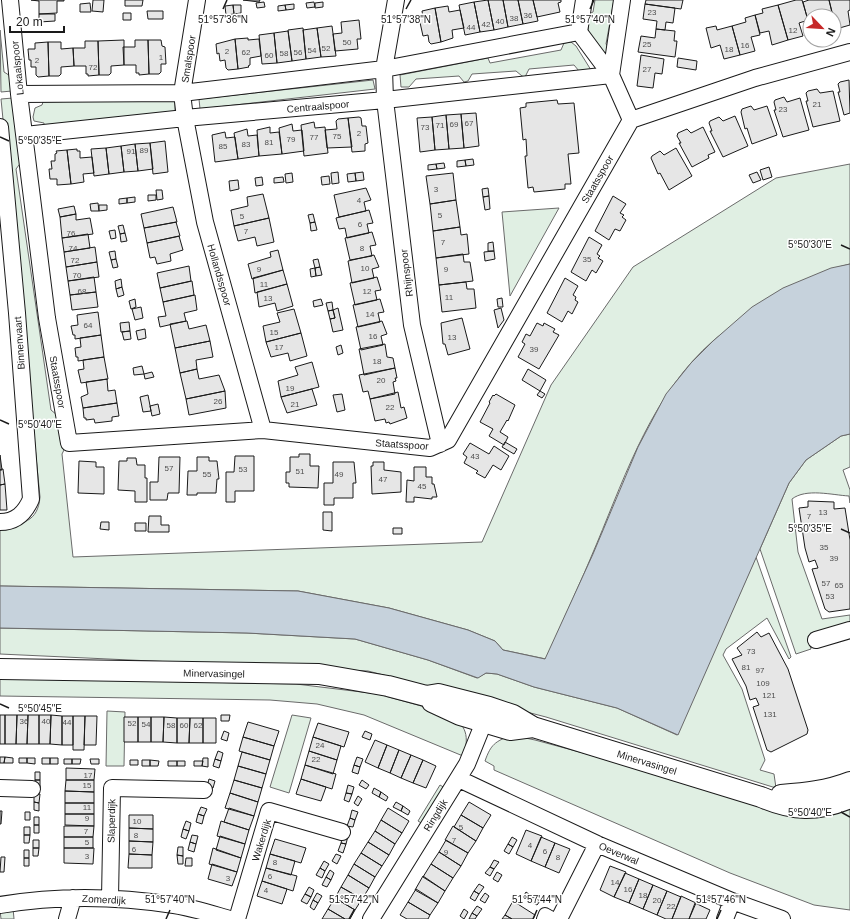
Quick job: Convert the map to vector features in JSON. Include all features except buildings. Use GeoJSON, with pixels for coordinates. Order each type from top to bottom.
{"type":"FeatureCollection","features":[{"type":"Feature","properties":{"kind":"street","name":"Lokaalspoor"},"geometry":{"type":"LineString","coordinates":[[10,0],[19,94],[25,135]]}},
{"type":"Feature","properties":{"kind":"street","name":"Smalspoor"},"geometry":{"type":"LineString","coordinates":[[185,118],[182,93],[197,0]]}},
{"type":"Feature","properties":{"kind":"street","name":"Rhijnspoor"},"geometry":{"type":"LineString","coordinates":[[396,0],[384,69],[385,100],[412,324],[440,444]]}},
{"type":"Feature","properties":{"kind":"street"},"geometry":{"type":"LineString","coordinates":[[584,0],[579,32],[611,75],[631,120],[755,78],[850,52]]}},
{"type":"Feature","properties":{"kind":"street"},"geometry":{"type":"LineString","coordinates":[[611,75],[622,0]]}},
{"type":"Feature","properties":{"kind":"street"},"geometry":{"type":"LineString","coordinates":[[19,94],[182,93],[384,69],[579,32]]}},
{"type":"Feature","properties":{"kind":"street","name":"Centraalspoor"},"geometry":{"type":"LineString","coordinates":[[25,135],[185,118],[385,100],[611,75]]}},
{"type":"Feature","properties":{"kind":"street","name":"Hollandsspoor"},"geometry":{"type":"LineString","coordinates":[[185,118],[205,222],[263,430]]}},
{"type":"Feature","properties":{"kind":"street","name":"Staatsspoor"},"geometry":{"type":"LineString","coordinates":[[25,135],[47,318],[69,443],[263,430],[430,448],[448,440],[631,120]]}},
{"type":"Feature","properties":{"kind":"street","name":"Binnenvaart"},"geometry":{"type":"LineString","coordinates":[[0,127],[17,313],[31,499],[21,516],[7,522],[0,522]]}},
{"type":"Feature","properties":{"kind":"street"},"geometry":{"type":"LineString","coordinates":[[816,640],[850,630]]}},
{"type":"Feature","properties":{"kind":"street","name":"Minervasingel"},"geometry":{"type":"LineString","coordinates":[[0,669],[319,674],[388,686],[426,696],[438,694],[487,715],[514,715],[533,727],[761,797],[781,806],[799,808],[828,805],[850,798]]}},
{"type":"Feature","properties":{"kind":"street","name":"Ringdijk"},"geometry":{"type":"LineString","coordinates":[[371,919],[459,778],[473,753],[487,715]]}},
{"type":"Feature","properties":{"kind":"street","name":"Oeverwal"},"geometry":{"type":"LineString","coordinates":[[459,778],[597,844],[732,901],[782,919]]}},
{"type":"Feature","properties":{"kind":"street","name":"Minervasingel"},"geometry":{"type":"LineString","coordinates":[[761,797],[805,794],[835,788],[850,782]]}},
{"type":"Feature","properties":{"kind":"street"},"geometry":{"type":"LineString","coordinates":[[0,788],[32,789]]}},
{"type":"Feature","properties":{"kind":"street","name":"Slaperdijk"},"geometry":{"type":"LineString","coordinates":[[110,898],[112,788],[204,790]]}},
{"type":"Feature","properties":{"kind":"street","name":"Wakerdijk"},"geometry":{"type":"LineString","coordinates":[[237,919],[269,811],[342,832]]}},
{"type":"Feature","properties":{"kind":"street"},"geometry":{"type":"LineString","coordinates":[[559,919],[597,844]]}},
{"type":"Feature","properties":{"kind":"street"},"geometry":{"type":"LineString","coordinates":[[67,919],[72,898]]}},
{"type":"Feature","properties":{"kind":"street","name":"Zomerdijk"},"geometry":{"type":"LineString","coordinates":[[0,905],[32,900],[110,898],[174,905],[230,919]]}},
{"type":"Feature","properties":{"kind":"street"},"geometry":{"type":"LineString","coordinates":[[725,919],[732,901]]}},
{"type":"Feature","properties":{"kind":"street"},"geometry":{"type":"LineString","coordinates":[[543,919],[546,914],[554,919]]}},
{"type":"Feature","properties":{"kind":"green space"},"geometry":{"type":"Polygon","coordinates":[[[595,0],[614,0],[606,44],[609,48],[608,60],[588,31],[589,14],[593,12],[595,0]]]}},
{"type":"Feature","properties":{"kind":"green space"},"geometry":{"type":"Polygon","coordinates":[[[0,30],[4,72],[12,77],[12,91],[1,92],[0,30]]]}},
{"type":"Feature","properties":{"kind":"green space"},"geometry":{"type":"Polygon","coordinates":[[[571,42],[576,46],[591,70],[579,71],[574,65],[529,69],[525,77],[516,71],[472,74],[468,81],[464,82],[459,76],[416,79],[409,87],[401,87],[400,75],[488,58],[490,63],[561,50],[564,43],[571,42]]]}},
{"type":"Feature","properties":{"kind":"green space"},"geometry":{"type":"Polygon","coordinates":[[[373,80],[375,89],[200,109],[199,99],[373,80]]]}},
{"type":"Feature","properties":{"kind":"green space"},"geometry":{"type":"Polygon","coordinates":[[[13,98],[22,161],[16,169],[51,410],[57,415],[65,448],[62,454],[73,557],[482,542],[551,385],[633,267],[776,178],[850,164],[850,264],[821,274],[744,318],[714,340],[693,361],[674,384],[644,434],[631,461],[585,572],[546,659],[503,650],[495,641],[468,630],[389,608],[298,591],[0,586],[0,525],[22,523],[28,520],[36,512],[40,497],[1,99],[13,98]]]}},
{"type":"Feature","properties":{"kind":"green space"},"geometry":{"type":"Polygon","coordinates":[[[175,99],[175,112],[44,127],[44,123],[34,121],[33,117],[35,108],[42,105],[43,102],[175,99]]]}},
{"type":"Feature","properties":{"kind":"green space"},"geometry":{"type":"Polygon","coordinates":[[[559,208],[510,296],[502,212],[559,208]]]}},
{"type":"Feature","properties":{"kind":"green space"},"geometry":{"type":"Polygon","coordinates":[[[850,434],[850,467],[843,470],[850,490],[850,503],[849,496],[819,493],[804,494],[792,499],[798,552],[822,619],[850,615],[850,623],[808,636],[811,649],[796,654],[760,549],[789,483],[806,460],[841,436],[850,434]]]}},
{"type":"Feature","properties":{"kind":"green space"},"geometry":{"type":"Polygon","coordinates":[[[756,557],[791,657],[789,659],[767,618],[726,649],[723,655],[742,689],[765,760],[760,770],[774,774],[776,788],[546,717],[368,671],[0,654],[0,628],[247,633],[355,639],[428,660],[477,678],[486,673],[497,674],[534,687],[617,708],[677,735],[756,557]]]}},
{"type":"Feature","properties":{"kind":"green space"},"geometry":{"type":"Polygon","coordinates":[[[0,678],[296,684],[378,694],[450,714],[463,727],[466,743],[463,756],[364,715],[317,704],[270,700],[0,696],[0,678]]]}},
{"type":"Feature","properties":{"kind":"green space"},"geometry":{"type":"Polygon","coordinates":[[[107,711],[125,712],[124,766],[106,766],[107,711]]]}},
{"type":"Feature","properties":{"kind":"green space"},"geometry":{"type":"Polygon","coordinates":[[[292,715],[311,718],[289,793],[270,787],[292,715]]]}},
{"type":"Feature","properties":{"kind":"green space"},"geometry":{"type":"Polygon","coordinates":[[[511,735],[587,754],[775,810],[850,803],[850,910],[814,905],[730,873],[494,770],[494,766],[485,761],[489,751],[494,744],[511,735]]]}},
{"type":"Feature","properties":{"kind":"green space"},"geometry":{"type":"Polygon","coordinates":[[[440,785],[445,788],[423,824],[418,821],[440,785]]]}},
{"type":"Feature","properties":{"kind":"green space"},"geometry":{"type":"Polygon","coordinates":[[[13,908],[14,919],[1,919],[0,910],[13,908]]]}},
{"type":"Feature","properties":{"kind":"shaded area"},"geometry":{"type":"Polygon","coordinates":[[[850,264],[850,434],[841,436],[806,460],[789,483],[678,735],[617,708],[534,687],[497,674],[486,673],[478,678],[428,660],[355,639],[247,633],[0,628],[0,586],[298,591],[389,608],[468,630],[495,641],[503,650],[545,659],[593,554],[638,447],[666,394],[691,363],[713,341],[752,307],[783,288],[831,268],[850,264]]]}}]}
